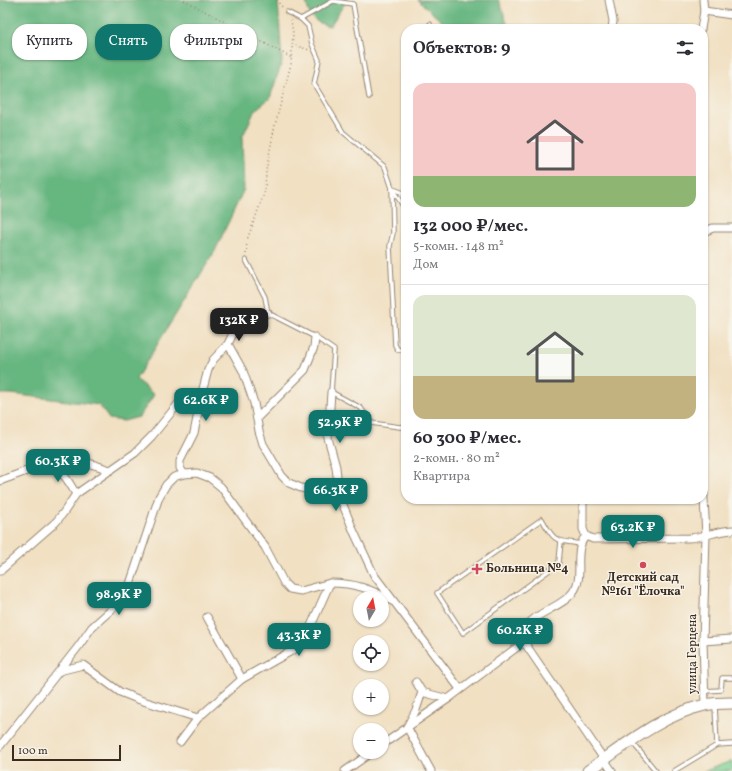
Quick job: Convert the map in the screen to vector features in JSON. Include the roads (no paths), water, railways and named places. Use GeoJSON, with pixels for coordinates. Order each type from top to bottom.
{"type":"FeatureCollection","features":[{"type":"Feature","properties":{"kind":"main road"},"geometry":{"type":"LineString","coordinates":[[588,771],[653,727],[680,714],[710,705],[732,703]]}},
{"type":"Feature","properties":{"kind":"street"},"geometry":{"type":"LineString","coordinates":[[610,0],[613,24]]}},
{"type":"Feature","properties":{"kind":"street"},"geometry":{"type":"LineString","coordinates":[[702,24],[704,11],[703,0]]}},
{"type":"Feature","properties":{"kind":"street"},"geometry":{"type":"LineString","coordinates":[[704,11],[732,14]]}},
{"type":"Feature","properties":{"kind":"street"},"geometry":{"type":"LineString","coordinates":[[708,230],[713,228],[732,228]]}},
{"type":"Feature","properties":{"kind":"street"},"geometry":{"type":"LineString","coordinates":[[184,474],[180,468],[180,462],[194,433],[200,400],[208,370],[213,360],[228,344],[236,327],[245,320],[268,313]]}},
{"type":"Feature","properties":{"kind":"street"},"geometry":{"type":"LineString","coordinates":[[257,418],[305,370],[314,347],[315,337]]}},
{"type":"Feature","properties":{"kind":"street"},"geometry":{"type":"LineString","coordinates":[[228,344],[243,370],[254,403],[258,431],[263,444],[282,476],[290,483],[301,488],[339,495]]}},
{"type":"Feature","properties":{"kind":"street"},"geometry":{"type":"LineString","coordinates":[[331,392],[328,438],[336,467],[339,495],[366,559],[374,575],[460,689]]}},
{"type":"Feature","properties":{"kind":"street"},"geometry":{"type":"LineString","coordinates":[[0,571],[56,522],[76,494],[135,453],[152,436],[179,403],[185,399],[191,398],[200,400]]}},
{"type":"Feature","properties":{"kind":"street"},"geometry":{"type":"LineString","coordinates":[[0,481],[48,464],[70,461],[91,464],[111,470]]}},
{"type":"Feature","properties":{"kind":"street"},"geometry":{"type":"LineString","coordinates":[[48,464],[59,469],[76,494]]}},
{"type":"Feature","properties":{"kind":"street"},"geometry":{"type":"LineString","coordinates":[[0,746],[92,627],[120,602],[129,587],[159,497],[166,485],[174,477],[184,474],[197,473],[210,478],[221,487],[265,547],[284,583],[290,589],[301,591],[330,583],[346,583],[363,587],[396,603]]}},
{"type":"Feature","properties":{"kind":"street"},"geometry":{"type":"LineString","coordinates":[[583,504],[583,529],[586,536],[592,539],[688,538],[732,530]]}},
{"type":"Feature","properties":{"kind":"street","name":"улица Герцена"},"geometry":{"type":"LineString","coordinates":[[704,504],[706,535],[703,641],[704,691],[710,705]]}},
{"type":"Feature","properties":{"kind":"street"},"geometry":{"type":"LineString","coordinates":[[586,536],[581,544],[577,585],[574,592],[568,598],[532,620],[526,627],[523,634],[524,642],[612,771]]}},
{"type":"Feature","properties":{"kind":"street"},"geometry":{"type":"LineString","coordinates":[[180,742],[198,718],[242,679],[295,649],[306,637],[330,583]]}},
{"type":"Feature","properties":{"kind":"street"},"geometry":{"type":"LineString","coordinates":[[207,617],[242,679]]}},
{"type":"Feature","properties":{"kind":"street"},"geometry":{"type":"LineString","coordinates":[[703,641],[732,639]]}},
{"type":"Feature","properties":{"kind":"street"},"geometry":{"type":"LineString","coordinates":[[389,740],[448,699],[524,642]]}},
{"type":"Feature","properties":{"kind":"street"},"geometry":{"type":"LineString","coordinates":[[59,671],[83,665],[120,692],[140,700],[198,718]]}},
{"type":"Feature","properties":{"kind":"street"},"geometry":{"type":"LineString","coordinates":[[416,682],[422,692],[448,699]]}},
{"type":"Feature","properties":{"kind":"street"},"geometry":{"type":"LineString","coordinates":[[408,727],[418,706],[422,692]]}},
{"type":"Feature","properties":{"kind":"street"},"geometry":{"type":"LineString","coordinates":[[408,727],[431,771]]}},
{"type":"Feature","properties":{"kind":"street"},"geometry":{"type":"LineString","coordinates":[[345,771],[362,759]]}},
{"type":"Feature","properties":{"kind":"lane"},"geometry":{"type":"LineString","coordinates":[[301,18],[333,1],[353,4],[369,97]]}},
{"type":"Feature","properties":{"kind":"lane"},"geometry":{"type":"LineString","coordinates":[[287,12],[301,18],[308,26],[312,44],[319,60],[314,84],[343,132],[384,167],[392,188],[401,202]]}},
{"type":"Feature","properties":{"kind":"lane"},"geometry":{"type":"LineString","coordinates":[[392,188],[401,192]]}},
{"type":"Feature","properties":{"kind":"lane"},"geometry":{"type":"LineString","coordinates":[[392,188],[393,233],[390,246],[395,345],[398,350],[401,350]]}},
{"type":"Feature","properties":{"kind":"lane"},"geometry":{"type":"LineString","coordinates":[[246,260],[265,297],[268,313],[315,337],[334,350],[331,392],[362,408],[371,423],[401,427]]}},
{"type":"Feature","properties":{"kind":"lane"},"geometry":{"type":"LineString","coordinates":[[561,541],[559,562],[556,566],[463,633],[437,593],[542,519],[555,539],[581,544]]}},
{"type":"Feature","properties":{"kind":"lane"},"geometry":{"type":"LineString","coordinates":[[704,691],[721,690],[722,678],[732,678]]}},
{"type":"Feature","properties":{"kind":"lane"},"geometry":{"type":"LineString","coordinates":[[710,705],[717,745]]}},
{"type":"Feature","properties":{"kind":"lane"},"geometry":{"type":"LineString","coordinates":[[632,741],[656,771]]}},
{"type":"Feature","properties":{"kind":"lane"},"geometry":{"type":"LineString","coordinates":[[674,771],[717,745],[732,744]]}},
{"type":"Feature","properties":{"kind":"place","name":"Детский сад №161 \"Ёлочка\""},"geometry":{"type":"Point","coordinates":[643,565]}},
{"type":"Feature","properties":{"kind":"place","name":"Больница №4"},"geometry":{"type":"Point","coordinates":[477,569]}}]}
